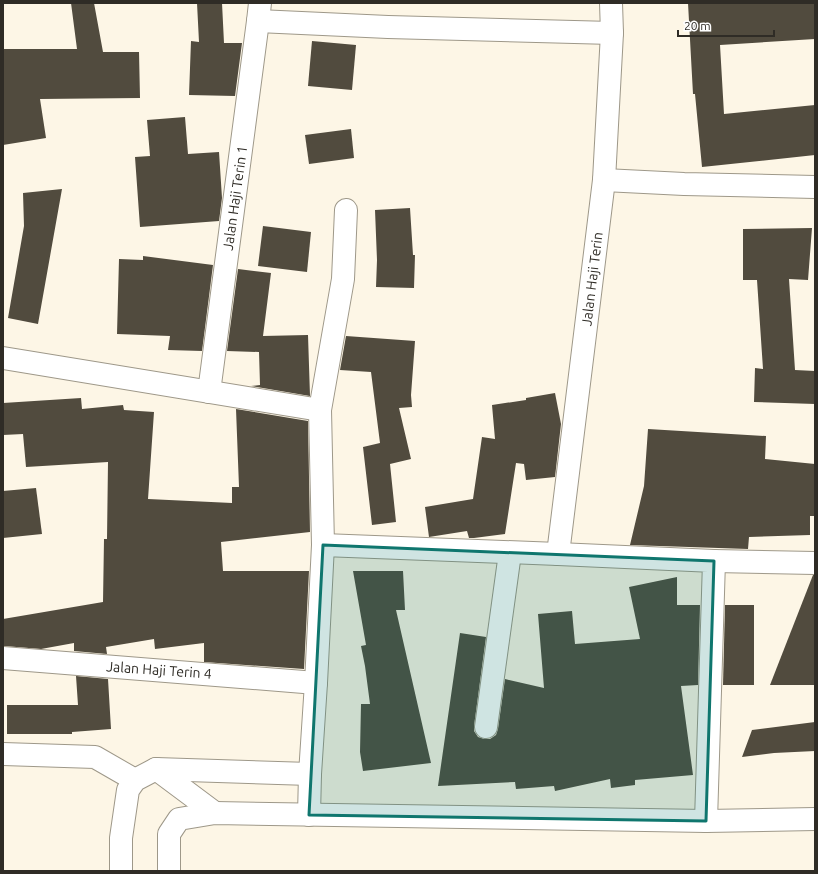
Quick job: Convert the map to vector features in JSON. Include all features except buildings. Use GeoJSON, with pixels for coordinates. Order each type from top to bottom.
{"type":"FeatureCollection","features":[{"type":"Feature","properties":{"kind":"street","name":"Jalan Haji Terin"},"geometry":{"type":"LineString","coordinates":[[558,554],[604,180],[612,33],[610,3]]}},
{"type":"Feature","properties":{"kind":"street"},"geometry":{"type":"LineString","coordinates":[[259,12],[388,27],[612,33]]}},
{"type":"Feature","properties":{"kind":"street","name":"Jalan Haji Terin 1"},"geometry":{"type":"LineString","coordinates":[[209,392],[259,12]]}},
{"type":"Feature","properties":{"kind":"street"},"geometry":{"type":"LineString","coordinates":[[604,180],[684,184],[815,187]]}},
{"type":"Feature","properties":{"kind":"street"},"geometry":{"type":"LineString","coordinates":[[309,815],[323,545],[320,410],[342,280],[346,210]]}},
{"type":"Feature","properties":{"kind":"street"},"geometry":{"type":"LineString","coordinates":[[3,358],[320,410]]}},
{"type":"Feature","properties":{"kind":"street"},"geometry":{"type":"LineString","coordinates":[[323,545],[714,561],[815,563]]}},
{"type":"Feature","properties":{"kind":"street"},"geometry":{"type":"LineString","coordinates":[[486,727],[510,553]]}},
{"type":"Feature","properties":{"kind":"street"},"geometry":{"type":"LineString","coordinates":[[706,821],[714,561]]}},
{"type":"Feature","properties":{"kind":"street","name":"Jalan Haji Terin 4"},"geometry":{"type":"LineString","coordinates":[[3,658],[316,683]]}},
{"type":"Feature","properties":{"kind":"street"},"geometry":{"type":"LineString","coordinates":[[3,754],[94,757],[135,780]]}},
{"type":"Feature","properties":{"kind":"street"},"geometry":{"type":"LineString","coordinates":[[121,871],[120,838],[128,790],[135,780],[156,769],[310,774]]}},
{"type":"Feature","properties":{"kind":"street"},"geometry":{"type":"LineString","coordinates":[[156,769],[215,813]]}},
{"type":"Feature","properties":{"kind":"street"},"geometry":{"type":"LineString","coordinates":[[169,871],[168,834],[179,819],[215,813],[706,821],[815,819]]}},
{"type":"Feature","properties":{"kind":"highlighted area"},"geometry":{"type":"Polygon","coordinates":[[[323,545],[714,561],[706,821],[309,815],[323,545]]]}}]}
